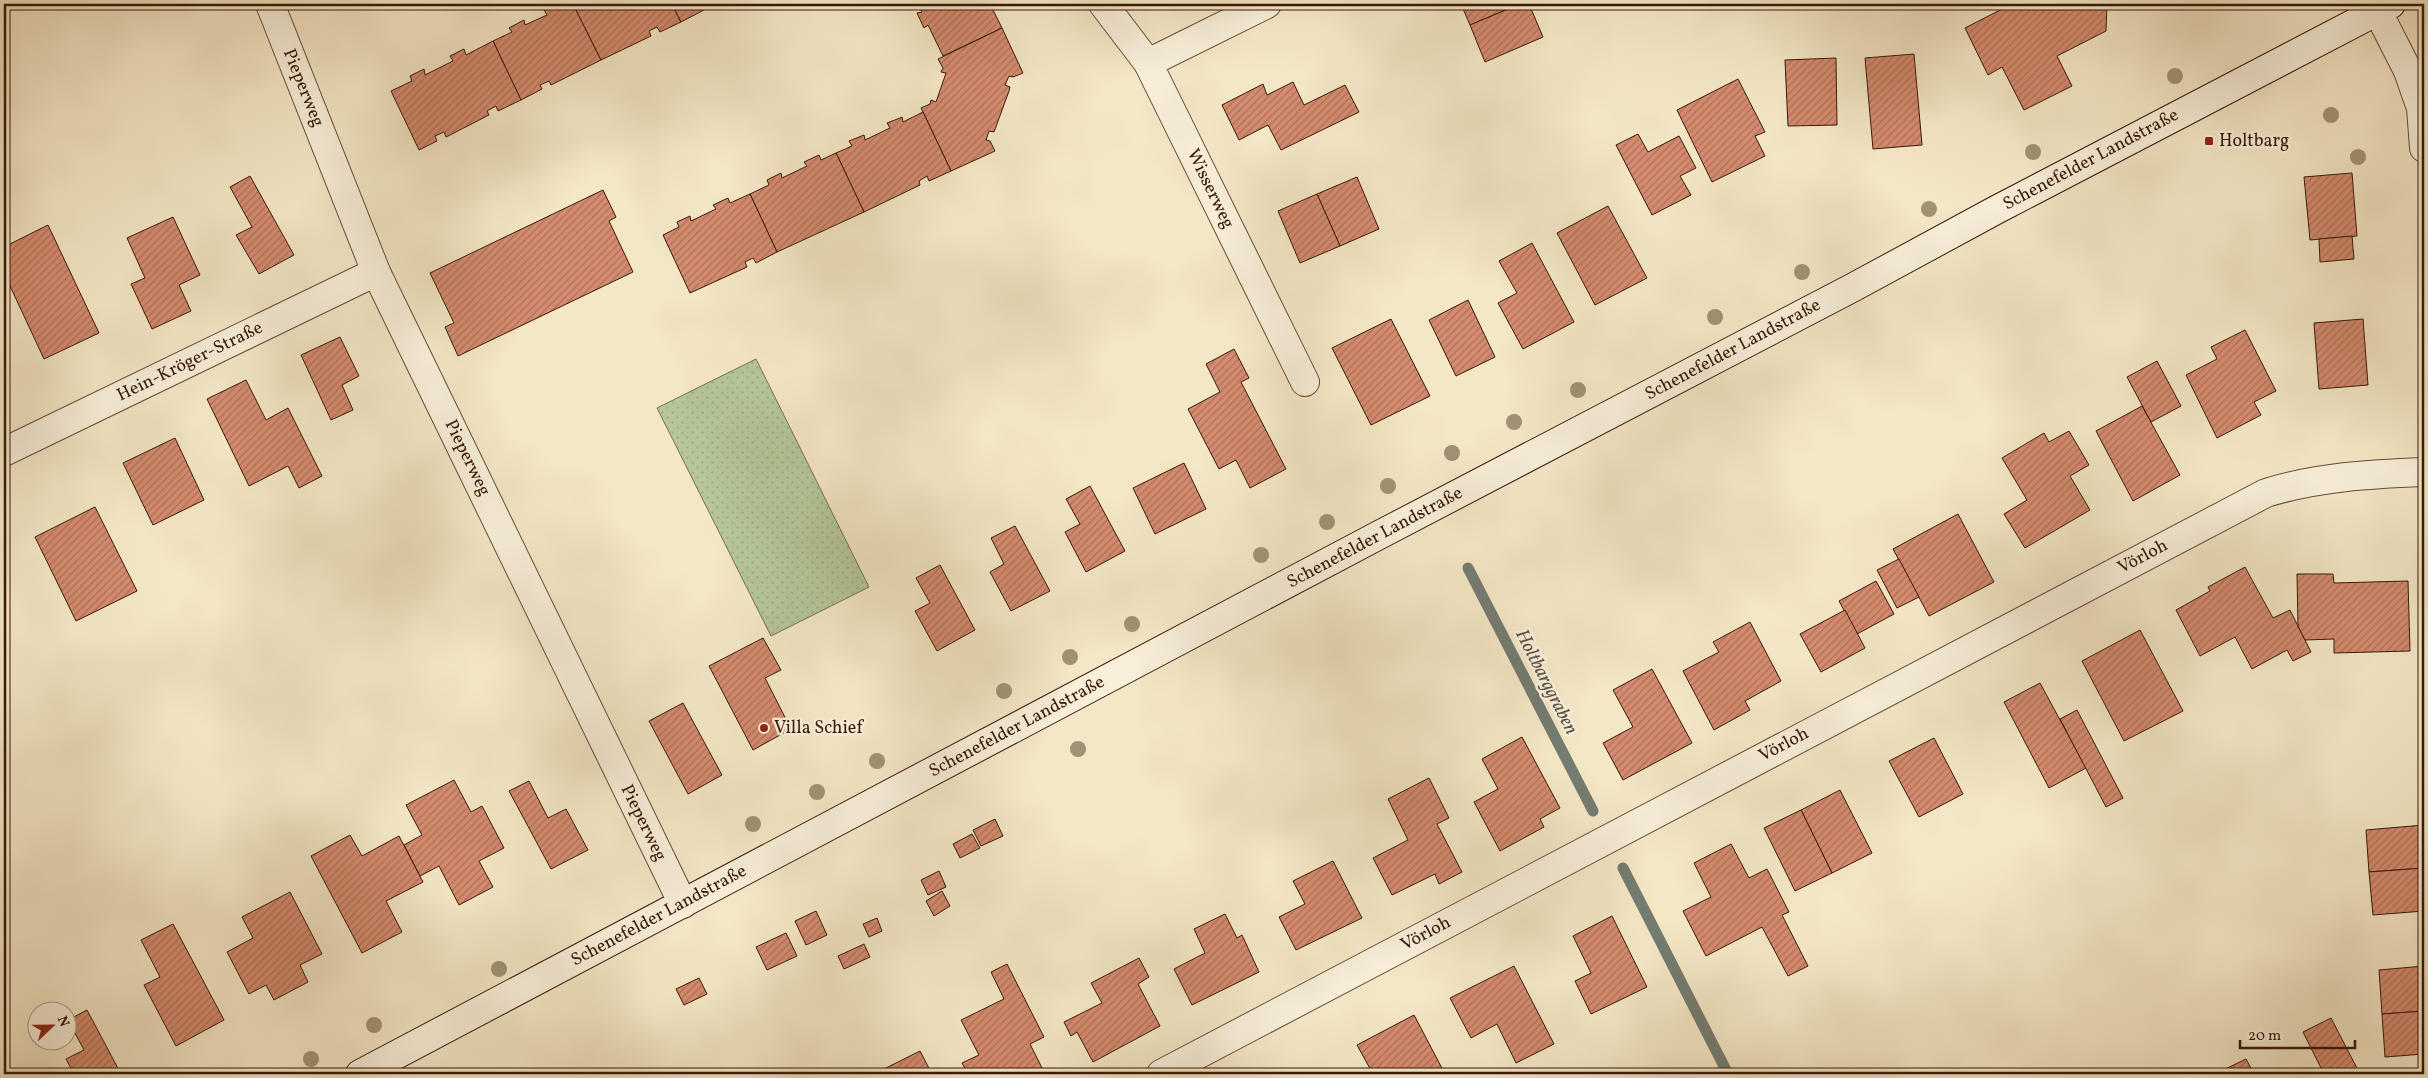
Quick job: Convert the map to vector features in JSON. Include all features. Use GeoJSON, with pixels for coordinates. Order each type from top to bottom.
{"type":"FeatureCollection","features":[{"type":"Feature","properties":{"kind":"street","name":"Pieperweg"},"geometry":{"type":"LineString","coordinates":[[270,4],[376,272],[683,904]]}},
{"type":"Feature","properties":{"kind":"street","name":"Wisserweg"},"geometry":{"type":"LineString","coordinates":[[1103,4],[1148,63],[1305,382]]}},
{"type":"Feature","properties":{"kind":"street"},"geometry":{"type":"LineString","coordinates":[[1148,63],[1267,4]]}},
{"type":"Feature","properties":{"kind":"street"},"geometry":{"type":"LineString","coordinates":[[2384,7],[2420,108],[2424,148]]}},
{"type":"Feature","properties":{"kind":"street","name":"Schenefelder Landstraße"},"geometry":{"type":"LineString","coordinates":[[360,1074],[1381,534],[2384,7]]}},
{"type":"Feature","properties":{"kind":"street","name":"Hein-Kröger-Straße"},"geometry":{"type":"LineString","coordinates":[[4,452],[376,272]]}},
{"type":"Feature","properties":{"kind":"street","name":"Vörloh"},"geometry":{"type":"LineString","coordinates":[[1162,1074],[2266,493],[2298,483],[2326,479],[2424,472]]}},
{"type":"Feature","properties":{"kind":"green space"},"geometry":{"type":"Polygon","coordinates":[[[756,359],[869,587],[771,636],[657,408],[756,359]]]}},
{"type":"Feature","properties":{"kind":"building"},"geometry":{"type":"Polygon","coordinates":[[[557,4],[560,8],[573,4],[601,60],[551,85],[549,81],[540,85],[542,89],[521,100],[493,41],[512,32],[509,28],[524,20],[525,25],[547,15],[544,10],[557,4]]]}},
{"type":"Feature","properties":{"kind":"building"},"geometry":{"type":"Polygon","coordinates":[[[573,4],[672,4],[681,22],[660,32],[657,27],[649,31],[651,36],[601,60],[573,4]]]}},
{"type":"Feature","properties":{"kind":"building"},"geometry":{"type":"Polygon","coordinates":[[[672,4],[705,4],[702,6],[704,10],[681,22],[672,4]]]}},
{"type":"Feature","properties":{"kind":"building"},"geometry":{"type":"Polygon","coordinates":[[[918,4],[990,4],[1002,28],[943,56],[928,25],[924,28],[917,13],[922,12],[918,4]]]}},
{"type":"Feature","properties":{"kind":"building"},"geometry":{"type":"Polygon","coordinates":[[[1461,4],[1520,4],[1470,25],[1461,4]]]}},
{"type":"Feature","properties":{"kind":"building"},"geometry":{"type":"Polygon","coordinates":[[[1520,4],[1529,4],[1543,37],[1485,62],[1470,25],[1520,4]]]}},
{"type":"Feature","properties":{"kind":"building"},"geometry":{"type":"Polygon","coordinates":[[[2008,4],[2107,4],[2106,31],[2057,56],[2072,86],[2024,110],[2002,67],[1988,75],[1965,28],[2008,6],[2008,4]]]}},
{"type":"Feature","properties":{"kind":"building"},"geometry":{"type":"Polygon","coordinates":[[[1002,28],[1023,73],[1013,77],[1009,76],[1005,85],[1010,87],[1009,91],[994,132],[989,131],[986,140],[990,141],[995,151],[951,171],[921,108],[930,104],[931,100],[936,102],[946,73],[941,72],[943,68],[938,59],[1002,28]]]}},
{"type":"Feature","properties":{"kind":"building"},"geometry":{"type":"Polygon","coordinates":[[[493,41],[521,100],[498,111],[496,106],[487,111],[489,115],[446,137],[444,132],[435,136],[437,141],[419,150],[391,91],[412,81],[410,76],[424,69],[425,75],[453,61],[450,56],[464,49],[466,55],[493,41]]]}},
{"type":"Feature","properties":{"kind":"building"},"geometry":{"type":"Polygon","coordinates":[[[1914,54],[1922,145],[1873,149],[1865,58],[1914,54]]]}},
{"type":"Feature","properties":{"kind":"building"},"geometry":{"type":"Polygon","coordinates":[[[1836,58],[1837,125],[1788,126],[1785,60],[1836,58]]]}},
{"type":"Feature","properties":{"kind":"building"},"geometry":{"type":"Polygon","coordinates":[[[1738,79],[1765,132],[1755,136],[1765,156],[1712,182],[1677,110],[1738,79]]]}},
{"type":"Feature","properties":{"kind":"building"},"geometry":{"type":"Polygon","coordinates":[[[1293,82],[1304,105],[1345,85],[1359,112],[1281,150],[1268,125],[1239,140],[1222,105],[1263,84],[1267,95],[1293,82]]]}},
{"type":"Feature","properties":{"kind":"building"},"geometry":{"type":"Polygon","coordinates":[[[923,112],[951,171],[929,181],[927,176],[919,181],[920,185],[864,212],[836,153],[852,146],[849,141],[864,135],[865,140],[890,128],[887,123],[902,117],[903,122],[923,112]]]}},
{"type":"Feature","properties":{"kind":"building"},"geometry":{"type":"Polygon","coordinates":[[[1638,134],[1648,152],[1679,136],[1696,168],[1680,176],[1691,195],[1652,215],[1616,145],[1638,134]]]}},
{"type":"Feature","properties":{"kind":"building"},"geometry":{"type":"Polygon","coordinates":[[[836,153],[864,212],[777,252],[750,194],[769,185],[767,180],[781,173],[782,178],[807,166],[804,162],[819,155],[821,160],[836,153]]]}},
{"type":"Feature","properties":{"kind":"building"},"geometry":{"type":"Polygon","coordinates":[[[2352,173],[2357,236],[2310,240],[2304,177],[2352,173]]]}},
{"type":"Feature","properties":{"kind":"building"},"geometry":{"type":"Polygon","coordinates":[[[250,176],[294,255],[259,274],[236,235],[252,227],[230,187],[250,176]]]}},
{"type":"Feature","properties":{"kind":"building"},"geometry":{"type":"Polygon","coordinates":[[[1357,177],[1379,229],[1340,246],[1317,194],[1357,177]]]}},
{"type":"Feature","properties":{"kind":"building"},"geometry":{"type":"Polygon","coordinates":[[[603,190],[616,217],[609,221],[633,272],[458,356],[445,327],[454,323],[430,273],[603,190]]]}},
{"type":"Feature","properties":{"kind":"building"},"geometry":{"type":"Polygon","coordinates":[[[750,194],[777,252],[756,263],[753,258],[745,262],[747,267],[690,293],[663,235],[679,227],[677,222],[690,216],[691,221],[716,209],[713,205],[728,198],[730,203],[750,194]]]}},
{"type":"Feature","properties":{"kind":"building"},"geometry":{"type":"Polygon","coordinates":[[[1317,194],[1340,246],[1300,263],[1278,211],[1317,194]]]}},
{"type":"Feature","properties":{"kind":"building"},"geometry":{"type":"Polygon","coordinates":[[[1608,206],[1647,278],[1595,305],[1557,233],[1608,206]]]}},
{"type":"Feature","properties":{"kind":"building"},"geometry":{"type":"Polygon","coordinates":[[[173,217],[200,275],[179,285],[191,311],[152,329],[131,284],[145,278],[127,238],[173,217]]]}},
{"type":"Feature","properties":{"kind":"building"},"geometry":{"type":"Polygon","coordinates":[[[48,225],[99,333],[44,359],[4,273],[4,247],[48,225]]]}},
{"type":"Feature","properties":{"kind":"building"},"geometry":{"type":"Polygon","coordinates":[[[2352,236],[2354,259],[2320,262],[2319,239],[2352,236]]]}},
{"type":"Feature","properties":{"kind":"building"},"geometry":{"type":"Polygon","coordinates":[[[1532,243],[1574,322],[1523,349],[1498,303],[1517,293],[1499,261],[1532,243]]]}},
{"type":"Feature","properties":{"kind":"building"},"geometry":{"type":"Polygon","coordinates":[[[1468,300],[1495,357],[1456,376],[1429,320],[1468,300]]]}},
{"type":"Feature","properties":{"kind":"building"},"geometry":{"type":"Polygon","coordinates":[[[1391,319],[1430,396],[1371,425],[1332,348],[1391,319]]]}},
{"type":"Feature","properties":{"kind":"building"},"geometry":{"type":"Polygon","coordinates":[[[2363,319],[2368,385],[2319,389],[2314,323],[2363,319]]]}},
{"type":"Feature","properties":{"kind":"building"},"geometry":{"type":"Polygon","coordinates":[[[2245,330],[2276,391],[2254,402],[2261,415],[2217,438],[2186,375],[2217,359],[2211,347],[2245,330]]]}},
{"type":"Feature","properties":{"kind":"building"},"geometry":{"type":"Polygon","coordinates":[[[340,337],[359,376],[342,385],[353,410],[331,420],[301,355],[340,337]]]}},
{"type":"Feature","properties":{"kind":"building"},"geometry":{"type":"Polygon","coordinates":[[[1234,349],[1249,378],[1241,382],[1286,469],[1250,488],[1236,460],[1219,469],[1188,409],[1220,392],[1206,364],[1234,349]]]}},
{"type":"Feature","properties":{"kind":"building"},"geometry":{"type":"Polygon","coordinates":[[[2157,361],[2181,406],[2151,422],[2127,377],[2157,361]]]}},
{"type":"Feature","properties":{"kind":"building"},"geometry":{"type":"Polygon","coordinates":[[[246,380],[266,420],[288,408],[322,476],[299,488],[288,466],[249,486],[207,399],[246,380]]]}},
{"type":"Feature","properties":{"kind":"building"},"geometry":{"type":"Polygon","coordinates":[[[2142,406],[2180,475],[2133,501],[2096,431],[2142,406]]]}},
{"type":"Feature","properties":{"kind":"building"},"geometry":{"type":"Polygon","coordinates":[[[2069,431],[2089,465],[2070,476],[2090,510],[2025,548],[2004,514],[2027,500],[2002,458],[2044,433],[2049,442],[2069,431]]]}},
{"type":"Feature","properties":{"kind":"building"},"geometry":{"type":"Polygon","coordinates":[[[175,438],[204,500],[153,525],[123,463],[175,438]]]}},
{"type":"Feature","properties":{"kind":"building"},"geometry":{"type":"Polygon","coordinates":[[[1184,463],[1206,509],[1155,534],[1133,488],[1184,463]]]}},
{"type":"Feature","properties":{"kind":"building"},"geometry":{"type":"Polygon","coordinates":[[[1090,486],[1125,551],[1086,572],[1065,532],[1080,524],[1066,499],[1090,486]]]}},
{"type":"Feature","properties":{"kind":"building"},"geometry":{"type":"Polygon","coordinates":[[[95,507],[137,591],[76,621],[35,537],[95,507]]]}},
{"type":"Feature","properties":{"kind":"building"},"geometry":{"type":"Polygon","coordinates":[[[1958,514],[1994,582],[1929,616],[1893,549],[1958,514]]]}},
{"type":"Feature","properties":{"kind":"building"},"geometry":{"type":"Polygon","coordinates":[[[1015,526],[1050,591],[1011,611],[990,572],[1004,564],[991,538],[1015,526]]]}},
{"type":"Feature","properties":{"kind":"building"},"geometry":{"type":"Polygon","coordinates":[[[1899,559],[1919,597],[1897,608],[1877,570],[1899,559]]]}},
{"type":"Feature","properties":{"kind":"building"},"geometry":{"type":"Polygon","coordinates":[[[940,565],[975,630],[937,651],[915,611],[930,603],[916,578],[940,565]]]}},
{"type":"Feature","properties":{"kind":"building"},"geometry":{"type":"Polygon","coordinates":[[[2245,567],[2273,618],[2290,610],[2311,652],[2293,661],[2287,650],[2252,669],[2235,637],[2200,656],[2176,610],[2210,591],[2208,587],[2245,567]]]}},
{"type":"Feature","properties":{"kind":"building"},"geometry":{"type":"Polygon","coordinates":[[[2297,574],[2333,574],[2334,583],[2408,581],[2410,651],[2334,653],[2334,639],[2305,640],[2298,626],[2297,574]]]}},
{"type":"Feature","properties":{"kind":"building"},"geometry":{"type":"Polygon","coordinates":[[[1876,581],[1894,614],[1857,634],[1839,601],[1876,581]]]}},
{"type":"Feature","properties":{"kind":"building"},"geometry":{"type":"Polygon","coordinates":[[[1845,610],[1865,648],[1821,672],[1800,634],[1845,610]]]}},
{"type":"Feature","properties":{"kind":"building"},"geometry":{"type":"Polygon","coordinates":[[[1750,622],[1781,681],[1745,701],[1750,710],[1714,730],[1683,671],[1719,652],[1713,642],[1750,622]]]}},
{"type":"Feature","properties":{"kind":"building"},"geometry":{"type":"Polygon","coordinates":[[[2140,630],[2183,711],[2124,741],[2082,661],[2140,630]]]}},
{"type":"Feature","properties":{"kind":"building"},"geometry":{"type":"Polygon","coordinates":[[[763,638],[781,670],[765,678],[791,729],[753,750],[709,666],[763,638]]]}},
{"type":"Feature","properties":{"kind":"building"},"geometry":{"type":"Polygon","coordinates":[[[1652,669],[1692,743],[1623,780],[1603,743],[1633,727],[1613,690],[1652,669]]]}},
{"type":"Feature","properties":{"kind":"building"},"geometry":{"type":"Polygon","coordinates":[[[2040,683],[2086,768],[2049,788],[2004,702],[2040,683]]]}},
{"type":"Feature","properties":{"kind":"building"},"geometry":{"type":"Polygon","coordinates":[[[683,703],[722,775],[688,794],[649,721],[683,703]]]}},
{"type":"Feature","properties":{"kind":"building"},"geometry":{"type":"Polygon","coordinates":[[[2077,710],[2123,798],[2106,807],[2060,719],[2077,710]]]}},
{"type":"Feature","properties":{"kind":"building"},"geometry":{"type":"Polygon","coordinates":[[[1522,737],[1560,808],[1540,819],[1544,827],[1500,851],[1474,802],[1498,789],[1482,759],[1522,737]]]}},
{"type":"Feature","properties":{"kind":"building"},"geometry":{"type":"Polygon","coordinates":[[[1934,738],[1963,794],[1919,817],[1889,761],[1934,738]]]}},
{"type":"Feature","properties":{"kind":"building"},"geometry":{"type":"Polygon","coordinates":[[[1429,778],[1449,818],[1437,824],[1462,872],[1439,884],[1435,874],[1392,895],[1373,858],[1408,840],[1388,799],[1429,778]]]}},
{"type":"Feature","properties":{"kind":"building"},"geometry":{"type":"Polygon","coordinates":[[[454,780],[471,812],[482,806],[504,848],[479,861],[493,887],[459,905],[439,866],[420,876],[404,845],[422,835],[406,805],[454,780]]]}},
{"type":"Feature","properties":{"kind":"building"},"geometry":{"type":"Polygon","coordinates":[[[529,781],[548,818],[566,809],[588,850],[551,869],[509,791],[529,781]]]}},
{"type":"Feature","properties":{"kind":"building"},"geometry":{"type":"Polygon","coordinates":[[[1840,790],[1872,853],[1832,873],[1801,810],[1840,790]]]}},
{"type":"Feature","properties":{"kind":"building"},"geometry":{"type":"Polygon","coordinates":[[[1801,810],[1832,873],[1795,891],[1764,828],[1801,810]]]}},
{"type":"Feature","properties":{"kind":"building"},"geometry":{"type":"Polygon","coordinates":[[[995,819],[1003,836],[981,846],[973,830],[995,819]]]}},
{"type":"Feature","properties":{"kind":"building"},"geometry":{"type":"Polygon","coordinates":[[[2424,825],[2424,868],[2369,872],[2366,830],[2424,825]]]}},
{"type":"Feature","properties":{"kind":"building"},"geometry":{"type":"Polygon","coordinates":[[[972,834],[980,848],[960,858],[953,844],[972,834]]]}},
{"type":"Feature","properties":{"kind":"building"},"geometry":{"type":"Polygon","coordinates":[[[350,835],[362,856],[399,836],[423,882],[386,901],[402,932],[362,953],[311,856],[350,835]]]}},
{"type":"Feature","properties":{"kind":"building"},"geometry":{"type":"Polygon","coordinates":[[[1731,844],[1749,878],[1767,869],[1789,912],[1782,915],[1808,966],[1788,976],[1762,927],[1706,956],[1683,911],[1711,897],[1694,863],[1731,844]]]}},
{"type":"Feature","properties":{"kind":"building"},"geometry":{"type":"Polygon","coordinates":[[[1333,861],[1362,918],[1296,950],[1279,917],[1305,904],[1293,881],[1333,861]]]}},
{"type":"Feature","properties":{"kind":"building"},"geometry":{"type":"Polygon","coordinates":[[[2424,868],[2424,911],[2373,915],[2369,872],[2424,868]]]}},
{"type":"Feature","properties":{"kind":"building"},"geometry":{"type":"Polygon","coordinates":[[[939,871],[946,887],[928,895],[921,880],[939,871]]]}},
{"type":"Feature","properties":{"kind":"building"},"geometry":{"type":"Polygon","coordinates":[[[942,891],[950,906],[934,916],[926,901],[942,891]]]}},
{"type":"Feature","properties":{"kind":"building"},"geometry":{"type":"Polygon","coordinates":[[[290,892],[322,954],[300,965],[308,982],[274,1000],[266,985],[249,994],[227,952],[253,938],[242,917],[290,892]]]}},
{"type":"Feature","properties":{"kind":"building"},"geometry":{"type":"Polygon","coordinates":[[[816,911],[827,935],[806,945],[795,921],[816,911]]]}},
{"type":"Feature","properties":{"kind":"building"},"geometry":{"type":"Polygon","coordinates":[[[1225,914],[1237,938],[1242,935],[1259,972],[1192,1005],[1174,969],[1205,953],[1194,929],[1225,914]]]}},
{"type":"Feature","properties":{"kind":"building"},"geometry":{"type":"Polygon","coordinates":[[[1612,916],[1647,987],[1591,1014],[1575,981],[1591,973],[1573,936],[1612,916]]]}},
{"type":"Feature","properties":{"kind":"building"},"geometry":{"type":"Polygon","coordinates":[[[877,918],[882,931],[869,937],[863,924],[877,918]]]}},
{"type":"Feature","properties":{"kind":"building"},"geometry":{"type":"Polygon","coordinates":[[[173,924],[224,1020],[176,1046],[144,985],[160,977],[141,940],[173,924]]]}},
{"type":"Feature","properties":{"kind":"building"},"geometry":{"type":"Polygon","coordinates":[[[786,933],[797,956],[767,970],[756,947],[786,933]]]}},
{"type":"Feature","properties":{"kind":"building"},"geometry":{"type":"Polygon","coordinates":[[[864,944],[870,957],[844,969],[838,956],[864,944]]]}},
{"type":"Feature","properties":{"kind":"building"},"geometry":{"type":"Polygon","coordinates":[[[1139,958],[1149,977],[1138,984],[1160,1026],[1093,1062],[1077,1032],[1071,1036],[1064,1022],[1102,1003],[1091,983],[1139,958]]]}},
{"type":"Feature","properties":{"kind":"building"},"geometry":{"type":"Polygon","coordinates":[[[1007,964],[1044,1037],[1030,1044],[1045,1074],[968,1074],[962,1063],[979,1055],[961,1020],[1004,999],[991,972],[1007,964]]]}},
{"type":"Feature","properties":{"kind":"building"},"geometry":{"type":"Polygon","coordinates":[[[1514,966],[1554,1044],[1516,1063],[1497,1024],[1471,1038],[1450,998],[1514,966]]]}},
{"type":"Feature","properties":{"kind":"building"},"geometry":{"type":"Polygon","coordinates":[[[2424,966],[2424,1011],[2382,1014],[2379,970],[2424,966]]]}},
{"type":"Feature","properties":{"kind":"building"},"geometry":{"type":"Polygon","coordinates":[[[699,978],[707,994],[684,1005],[676,989],[699,978]]]}},
{"type":"Feature","properties":{"kind":"building"},"geometry":{"type":"Polygon","coordinates":[[[87,1010],[121,1074],[74,1074],[66,1059],[84,1050],[78,1039],[78,1015],[87,1010]]]}},
{"type":"Feature","properties":{"kind":"building"},"geometry":{"type":"Polygon","coordinates":[[[2424,1011],[2424,1054],[2385,1057],[2382,1014],[2424,1011]]]}},
{"type":"Feature","properties":{"kind":"building"},"geometry":{"type":"Polygon","coordinates":[[[1414,1015],[1445,1074],[1373,1074],[1357,1045],[1414,1015]]]}},
{"type":"Feature","properties":{"kind":"building"},"geometry":{"type":"Polygon","coordinates":[[[2331,1018],[2360,1074],[2324,1074],[2303,1032],[2331,1018]]]}},
{"type":"Feature","properties":{"kind":"building"},"geometry":{"type":"Polygon","coordinates":[[[920,1051],[932,1074],[874,1074],[920,1051]]]}},
{"type":"Feature","properties":{"kind":"building"},"geometry":{"type":"Polygon","coordinates":[[[2246,1059],[2254,1074],[2215,1074],[2246,1059]]]}},
{"type":"Feature","properties":{"kind":"waterway","name":"Holtbarggraben"},"geometry":{"type":"LineString","coordinates":[[1468,568],[1593,811]]}},
{"type":"Feature","properties":{"kind":"waterway","name":"Holtbarggraben"},"geometry":{"type":"LineString","coordinates":[[1623,868],[1728,1074]]}},
{"type":"Feature","properties":{"kind":"place","name":"Holtbarg"},"geometry":{"type":"Point","coordinates":[2209,141]}},
{"type":"Feature","properties":{"kind":"place","name":"Villa Schief"},"geometry":{"type":"Point","coordinates":[764,728]}}]}
